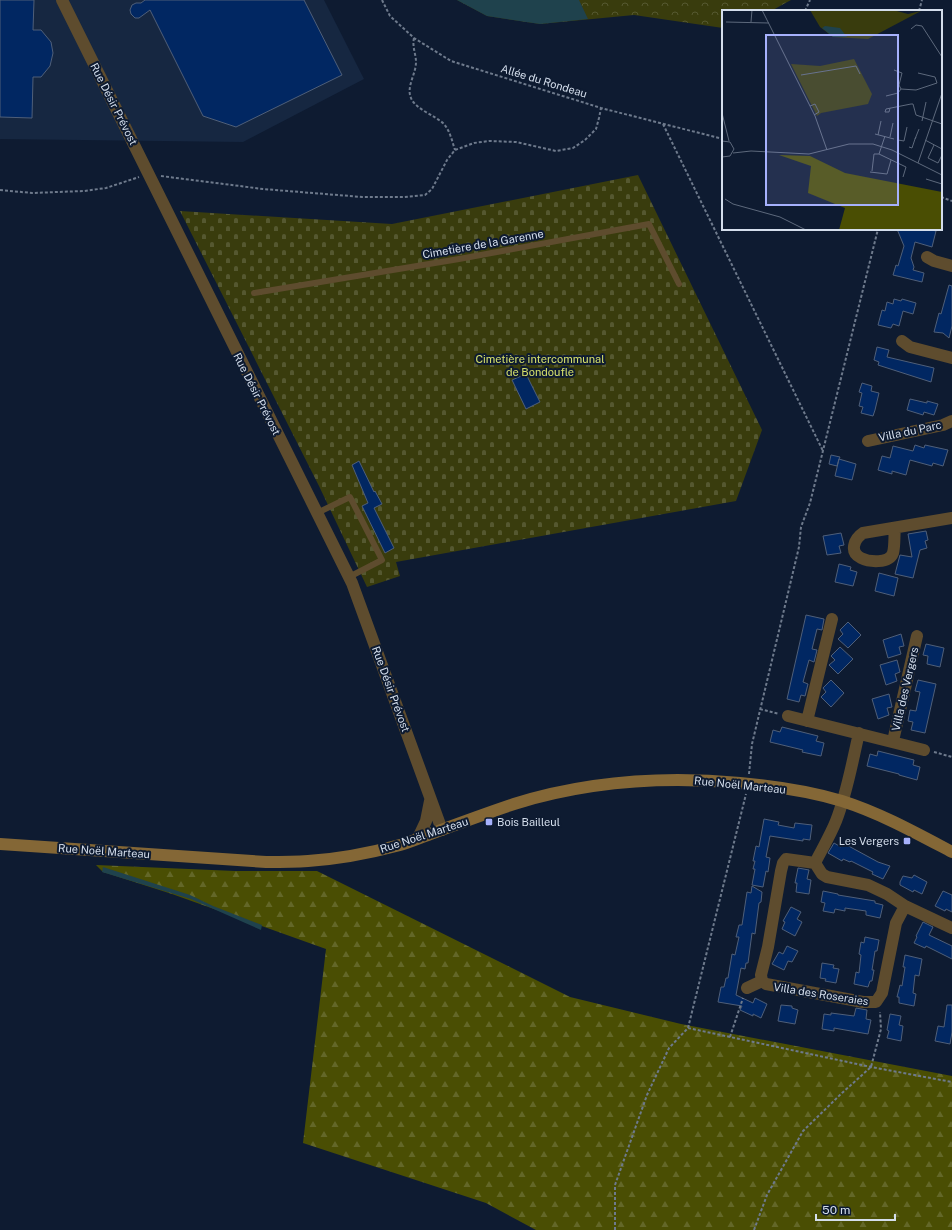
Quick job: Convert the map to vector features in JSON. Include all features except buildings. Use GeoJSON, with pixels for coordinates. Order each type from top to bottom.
{"type":"FeatureCollection","features":[{"type":"Feature","properties":{"kind":"street","name":"Rue Désir Prévost"},"geometry":{"type":"LineString","coordinates":[[62,0],[349,577],[442,830]]}},
{"type":"Feature","properties":{"kind":"street"},"geometry":{"type":"LineString","coordinates":[[927,257],[934,261],[952,266]]}},
{"type":"Feature","properties":{"kind":"street"},"geometry":{"type":"LineString","coordinates":[[902,341],[910,347],[952,358]]}},
{"type":"Feature","properties":{"kind":"street","name":"Villa du Parc"},"geometry":{"type":"LineString","coordinates":[[868,441],[943,425],[952,421]]}},
{"type":"Feature","properties":{"kind":"street"},"geometry":{"type":"LineString","coordinates":[[895,528],[952,518]]}},
{"type":"Feature","properties":{"kind":"street"},"geometry":{"type":"LineString","coordinates":[[807,721],[832,620]]}},
{"type":"Feature","properties":{"kind":"street","name":"Villa des Vergers"},"geometry":{"type":"LineString","coordinates":[[893,741],[917,636]]}},
{"type":"Feature","properties":{"kind":"street","name":"Villa des Vergers"},"geometry":{"type":"LineString","coordinates":[[788,716],[893,741],[924,750]]}},
{"type":"Feature","properties":{"kind":"street"},"geometry":{"type":"LineString","coordinates":[[859,734],[848,784],[836,820],[827,842],[815,863],[822,874],[828,877],[868,885],[887,894],[905,906],[952,928]]}},
{"type":"Feature","properties":{"kind":"street","name":"Rue Noël Marteau"},"geometry":{"type":"LineString","coordinates":[[0,844],[266,862],[308,861],[340,857],[401,844],[516,804],[598,785],[666,779],[705,780],[773,786],[808,792],[842,801],[908,829],[952,852]]}},
{"type":"Feature","properties":{"kind":"street","name":"Rue Désir Prévost"},"geometry":{"type":"LineString","coordinates":[[418,838],[429,813],[430,798]]}},
{"type":"Feature","properties":{"kind":"street","name":"Villa des Roseraies"},"geometry":{"type":"LineString","coordinates":[[815,863],[782,856],[781,871],[768,947],[761,975],[762,981],[766,984],[863,1002],[876,1002],[882,993],[896,923],[905,906]]}},
{"type":"Feature","properties":{"kind":"street","name":"Villa des Roseraies"},"geometry":{"type":"LineString","coordinates":[[747,988],[762,981]]}},
{"type":"Feature","properties":{"kind":"lane","name":"Cimetière de la Garenne"},"geometry":{"type":"LineString","coordinates":[[254,293],[650,224],[679,284]]}},
{"type":"Feature","properties":{"kind":"lane"},"geometry":{"type":"LineString","coordinates":[[317,513],[350,498],[382,560],[349,577]]}},
{"type":"Feature","properties":{"kind":"path","name":"Allée du Rondeau"},"geometry":{"type":"LineString","coordinates":[[382,0],[390,16],[414,38],[450,61],[601,108],[722,139]]}},
{"type":"Feature","properties":{"kind":"path"},"geometry":{"type":"LineString","coordinates":[[805,10],[810,0]]}},
{"type":"Feature","properties":{"kind":"path"},"geometry":{"type":"LineString","coordinates":[[919,10],[922,0]]}},
{"type":"Feature","properties":{"kind":"path"},"geometry":{"type":"LineString","coordinates":[[414,38],[413,44],[416,63],[409,92],[411,100],[416,105],[439,119],[446,126],[455,150]]}},
{"type":"Feature","properties":{"kind":"path"},"geometry":{"type":"LineString","coordinates":[[0,190],[32,193],[84,191],[106,188],[150,175],[302,193],[362,197],[404,197],[425,195],[432,189],[447,160],[455,150],[474,143],[489,141],[516,142],[556,151],[573,148],[585,140],[596,129],[601,108]]}},
{"type":"Feature","properties":{"kind":"path"},"geometry":{"type":"LineString","coordinates":[[663,124],[823,451]]}},
{"type":"Feature","properties":{"kind":"path"},"geometry":{"type":"LineString","coordinates":[[942,198],[952,200]]}},
{"type":"Feature","properties":{"kind":"path"},"geometry":{"type":"LineString","coordinates":[[615,1230],[615,1185],[645,1103],[669,1048],[688,1028],[748,784],[752,744],[799,547],[801,527],[810,503],[878,230]]}},
{"type":"Feature","properties":{"kind":"path"},"geometry":{"type":"LineString","coordinates":[[760,709],[788,716]]}},
{"type":"Feature","properties":{"kind":"path"},"geometry":{"type":"LineString","coordinates":[[937,753],[952,757]]}},
{"type":"Feature","properties":{"kind":"path"},"geometry":{"type":"LineString","coordinates":[[730,1037],[747,988]]}},
{"type":"Feature","properties":{"kind":"path"},"geometry":{"type":"LineString","coordinates":[[754,1230],[767,1195],[803,1131],[871,1066],[881,1029],[880,1015],[876,1002]]}},
{"type":"Feature","properties":{"kind":"path"},"geometry":{"type":"LineString","coordinates":[[688,1028],[952,1082]]}},
{"type":"Feature","properties":{"kind":"shaded area"},"geometry":{"type":"Polygon","coordinates":[[[0,0],[324,0],[364,79],[243,142],[0,139],[0,0]]]}},
{"type":"Feature","properties":{"kind":"shaded area"},"geometry":{"type":"Polygon","coordinates":[[[457,0],[579,0],[588,19],[540,24],[487,16],[457,0]]]}},
{"type":"Feature","properties":{"kind":"shaded area"},"geometry":{"type":"Polygon","coordinates":[[[103,867],[190,895],[213,906],[262,925],[261,930],[191,899],[102,872],[103,867]]]}},
{"type":"Feature","properties":{"kind":"green space"},"geometry":{"type":"Polygon","coordinates":[[[457,0],[791,0],[773,10],[722,10],[722,28],[634,15],[540,24],[487,16],[457,0]]]}},
{"type":"Feature","properties":{"kind":"green space","name":"Cimetière intercommunal de Bondoufle"},"geometry":{"type":"Polygon","coordinates":[[[638,175],[762,430],[736,501],[396,562],[400,576],[367,587],[319,486],[180,211],[392,224],[638,175]]]}},
{"type":"Feature","properties":{"kind":"green space"},"geometry":{"type":"Polygon","coordinates":[[[96,865],[235,871],[317,871],[570,997],[681,1024],[952,1076],[952,1230],[536,1230],[486,1203],[303,1143],[326,949],[172,894],[103,872],[96,865]]]}},
{"type":"Feature","properties":{"kind":"place","name":"Bois Bailleul"},"geometry":{"type":"Point","coordinates":[489,822]}},
{"type":"Feature","properties":{"kind":"place","name":"Les Vergers"},"geometry":{"type":"Point","coordinates":[907,841]}}]}
